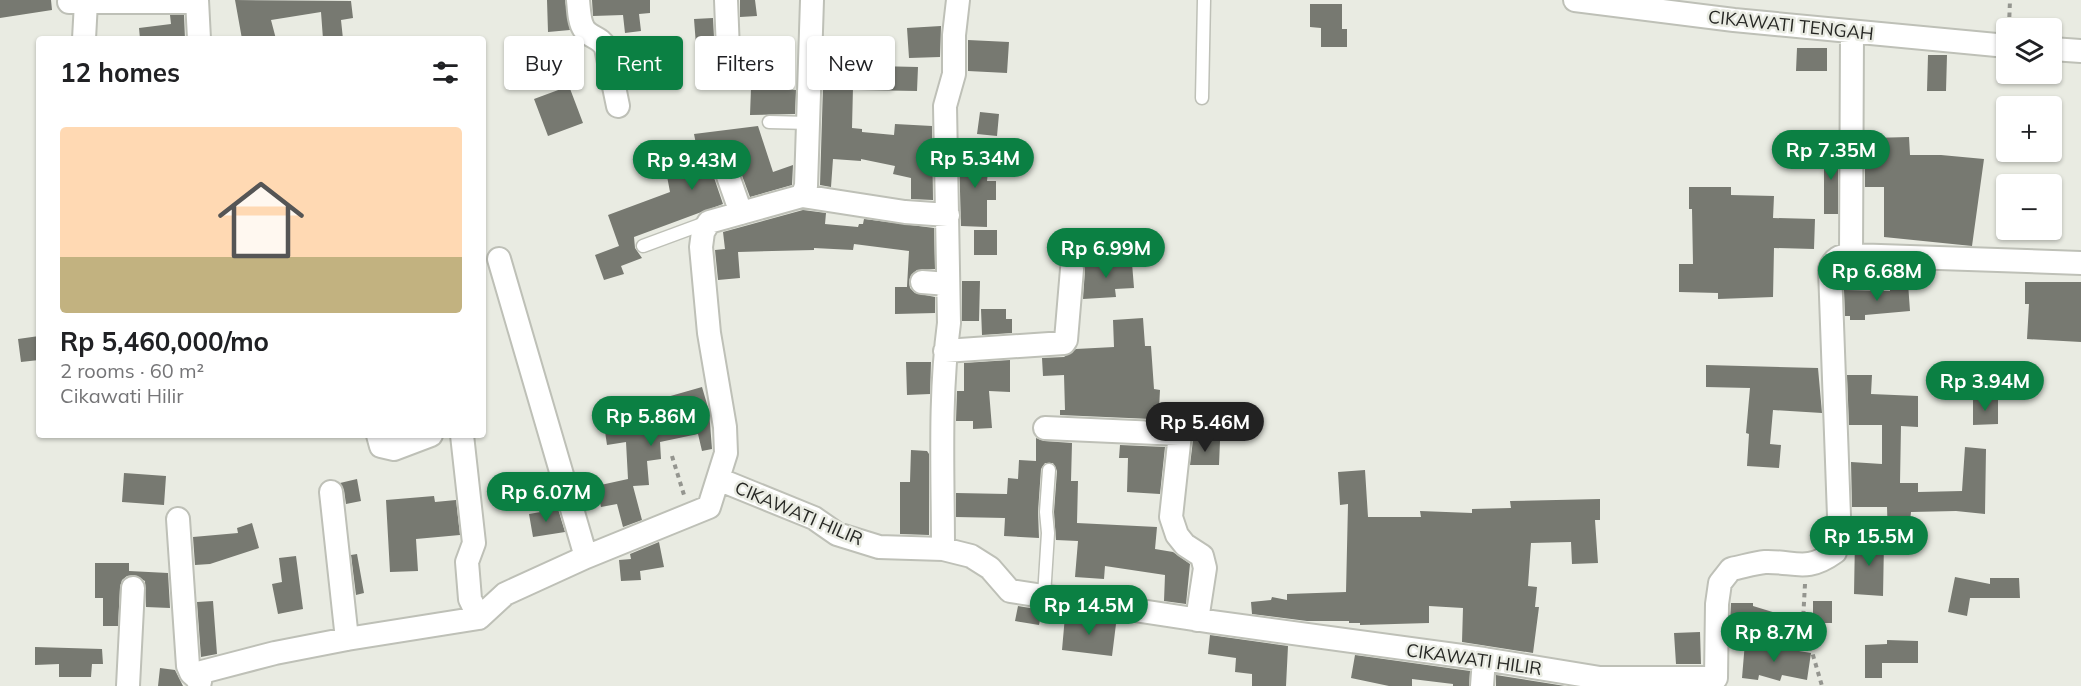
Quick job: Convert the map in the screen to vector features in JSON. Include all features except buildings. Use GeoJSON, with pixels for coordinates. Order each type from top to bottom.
{"type":"FeatureCollection","features":[{"type":"Feature","properties":{"kind":"street"},"geometry":{"type":"LineString","coordinates":[[578,0],[582,27],[590,35],[601,40],[606,48],[618,106]]}},
{"type":"Feature","properties":{"kind":"street"},"geometry":{"type":"LineString","coordinates":[[726,0],[727,36]]}},
{"type":"Feature","properties":{"kind":"street"},"geometry":{"type":"LineString","coordinates":[[802,196],[806,186],[812,0]]}},
{"type":"Feature","properties":{"kind":"street"},"geometry":{"type":"LineString","coordinates":[[943,549],[945,351],[949,323],[945,106],[954,74],[954,35],[958,0]]}},
{"type":"Feature","properties":{"kind":"street","name":"CIKAWATI TENGAH"},"geometry":{"type":"LineString","coordinates":[[1575,0],[1617,3],[1852,32],[1996,45]]}},
{"type":"Feature","properties":{"kind":"street"},"geometry":{"type":"LineString","coordinates":[[83,36],[77,2],[197,1],[199,36]]}},
{"type":"Feature","properties":{"kind":"street"},"geometry":{"type":"LineString","coordinates":[[1852,32],[1851,255],[2081,263]]}},
{"type":"Feature","properties":{"kind":"street"},"geometry":{"type":"LineString","coordinates":[[2062,50],[2081,51]]}},
{"type":"Feature","properties":{"kind":"street"},"geometry":{"type":"LineString","coordinates":[[722,159],[741,213]]}},
{"type":"Feature","properties":{"kind":"street"},"geometry":{"type":"LineString","coordinates":[[199,683],[202,672],[275,653],[479,618],[505,594],[586,557],[709,507],[726,453],[709,333],[701,247],[703,232],[709,222],[802,196],[905,212],[948,215]]}},
{"type":"Feature","properties":{"kind":"street","name":"CIKAWATI HILIR"},"geometry":{"type":"LineString","coordinates":[[718,479],[814,518],[837,534],[879,547],[943,549],[970,556],[982,562],[1010,591],[1197,620],[1484,658],[1600,682],[1719,682],[1717,604],[1720,583],[1731,569],[1765,562],[1805,566],[1835,552],[1839,516],[1830,269],[1833,261],[1840,255],[1851,255]]}},
{"type":"Feature","properties":{"kind":"street"},"geometry":{"type":"LineString","coordinates":[[499,258],[586,557]]}},
{"type":"Feature","properties":{"kind":"street"},"geometry":{"type":"LineString","coordinates":[[945,351],[1064,343],[1072,269]]}},
{"type":"Feature","properties":{"kind":"street"},"geometry":{"type":"LineString","coordinates":[[922,282],[948,285]]}},
{"type":"Feature","properties":{"kind":"street"},"geometry":{"type":"LineString","coordinates":[[1045,428],[1180,434],[1171,517],[1176,535],[1185,545],[1202,556],[1205,568],[1197,620]]}},
{"type":"Feature","properties":{"kind":"street"},"geometry":{"type":"LineString","coordinates":[[379,438],[381,446],[394,449],[423,438]]}},
{"type":"Feature","properties":{"kind":"street"},"geometry":{"type":"LineString","coordinates":[[462,438],[474,543],[467,562],[470,599],[479,618]]}},
{"type":"Feature","properties":{"kind":"street"},"geometry":{"type":"LineString","coordinates":[[331,492],[347,639]]}},
{"type":"Feature","properties":{"kind":"street"},"geometry":{"type":"LineString","coordinates":[[178,519],[188,666],[199,683]]}},
{"type":"Feature","properties":{"kind":"street"},"geometry":{"type":"LineString","coordinates":[[128,686],[133,588]]}},
{"type":"Feature","properties":{"kind":"street"},"geometry":{"type":"LineString","coordinates":[[1482,686],[1484,658]]}},
{"type":"Feature","properties":{"kind":"lane"},"geometry":{"type":"LineString","coordinates":[[1202,98],[1204,0]]}},
{"type":"Feature","properties":{"kind":"lane"},"geometry":{"type":"LineString","coordinates":[[769,122],[808,123]]}},
{"type":"Feature","properties":{"kind":"lane"},"geometry":{"type":"LineString","coordinates":[[643,246],[709,222]]}},
{"type":"Feature","properties":{"kind":"lane"},"geometry":{"type":"LineString","coordinates":[[1044,596],[1048,533],[1046,512],[1048,470]]}},
{"type":"Feature","properties":{"kind":"path"},"geometry":{"type":"LineString","coordinates":[[2009,18],[2010,0]]}},
{"type":"Feature","properties":{"kind":"path"},"geometry":{"type":"LineString","coordinates":[[672,456],[690,516]]}},
{"type":"Feature","properties":{"kind":"path"},"geometry":{"type":"LineString","coordinates":[[1805,566],[1803,621],[1822,686]]}}]}
